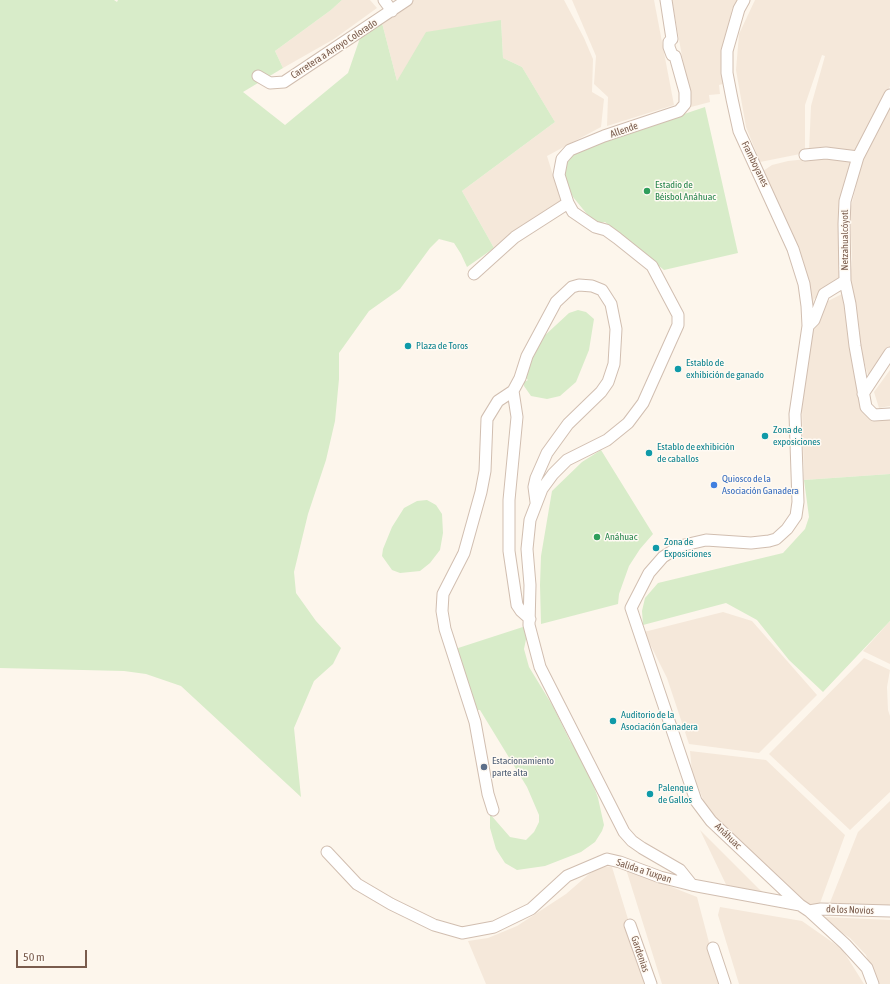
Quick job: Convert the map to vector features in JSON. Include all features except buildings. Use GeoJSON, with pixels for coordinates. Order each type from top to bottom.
{"type":"FeatureCollection","features":[{"type":"Feature","properties":{"kind":"street"},"geometry":{"type":"LineString","coordinates":[[384,0],[392,11]]}},
{"type":"Feature","properties":{"kind":"street","name":"Carretera a Arroyo Colorado"},"geometry":{"type":"LineString","coordinates":[[258,76],[270,82],[284,82],[407,0]]}},
{"type":"Feature","properties":{"kind":"street","name":"Allende"},"geometry":{"type":"LineString","coordinates":[[568,203],[559,175],[562,159],[570,150],[604,136],[679,111],[685,104],[685,92],[675,56],[672,55],[669,47],[669,42],[672,39],[666,0]]}},
{"type":"Feature","properties":{"kind":"street","name":"Framboyanes"},"geometry":{"type":"LineString","coordinates":[[744,0],[737,15],[727,51],[728,83],[739,131],[772,200],[798,263],[804,284],[808,326]]}},
{"type":"Feature","properties":{"kind":"street","name":"Netzahualcóyotl"},"geometry":{"type":"LineString","coordinates":[[890,95],[858,157],[845,201],[845,281],[850,304],[863,394],[866,407],[874,415],[890,414]]}},
{"type":"Feature","properties":{"kind":"street"},"geometry":{"type":"LineString","coordinates":[[805,155],[826,154],[858,157]]}},
{"type":"Feature","properties":{"kind":"street"},"geometry":{"type":"LineString","coordinates":[[474,274],[516,237],[568,203],[578,215],[595,227],[606,230],[652,266],[678,315],[678,325],[643,403],[628,423],[606,440],[567,460],[547,481],[536,502],[530,520],[527,549],[532,638],[540,667],[624,832],[632,841],[642,848],[680,870],[692,885]]}},
{"type":"Feature","properties":{"kind":"street"},"geometry":{"type":"LineString","coordinates":[[808,326],[814,320],[824,294],[845,281]]}},
{"type":"Feature","properties":{"kind":"street"},"geometry":{"type":"LineString","coordinates":[[493,810],[488,794],[475,722],[445,629],[442,611],[443,594],[464,554],[481,492],[485,471],[487,419],[490,411],[498,401],[513,391],[520,378],[527,356],[556,302],[572,287],[579,285],[592,286],[602,290],[611,304],[616,325],[614,364],[608,382],[601,392],[568,424],[547,453],[535,483],[536,502]]}},
{"type":"Feature","properties":{"kind":"street","name":"Anáhuac"},"geometry":{"type":"LineString","coordinates":[[800,905],[711,820],[696,801],[631,608],[649,573],[663,557],[680,546],[706,540],[750,543],[769,541],[776,539],[792,523],[796,516],[798,502],[795,414],[808,326]]}},
{"type":"Feature","properties":{"kind":"street"},"geometry":{"type":"LineString","coordinates":[[863,394],[890,353]]}},
{"type":"Feature","properties":{"kind":"street"},"geometry":{"type":"LineString","coordinates":[[513,391],[517,417],[509,500],[509,551],[517,605],[530,619]]}},
{"type":"Feature","properties":{"kind":"street","name":"Salida a Tuxpan"},"geometry":{"type":"LineString","coordinates":[[327,852],[357,884],[391,904],[434,925],[462,933],[494,927],[530,909],[567,876],[607,859],[620,862],[660,877],[692,885],[800,905],[810,911],[845,944],[867,968],[873,984]]}},
{"type":"Feature","properties":{"kind":"street","name":"de los Novios"},"geometry":{"type":"LineString","coordinates":[[810,911],[821,909],[890,912]]}},
{"type":"Feature","properties":{"kind":"street","name":"Gardenias"},"geometry":{"type":"LineString","coordinates":[[630,925],[651,984]]}},
{"type":"Feature","properties":{"kind":"street"},"geometry":{"type":"LineString","coordinates":[[713,948],[725,984]]}},
{"type":"Feature","properties":{"kind":"shaded area"},"geometry":{"type":"Polygon","coordinates":[[[342,0],[370,0],[377,8],[334,39],[283,68],[275,51],[331,10],[342,0]]]}},
{"type":"Feature","properties":{"kind":"shaded area"},"geometry":{"type":"Polygon","coordinates":[[[409,0],[564,0],[593,59],[592,92],[604,99],[601,127],[547,156],[562,204],[536,216],[494,248],[462,191],[555,122],[522,67],[503,58],[501,20],[397,81],[382,23],[409,0]]]}},
{"type":"Feature","properties":{"kind":"shaded area"},"geometry":{"type":"Polygon","coordinates":[[[572,0],[654,0],[674,105],[607,126],[608,97],[594,84],[596,56],[572,0]]]}},
{"type":"Feature","properties":{"kind":"shaded area"},"geometry":{"type":"Polygon","coordinates":[[[672,0],[737,0],[732,9],[722,52],[723,84],[719,85],[720,94],[709,95],[710,102],[691,107],[672,0]]]}},
{"type":"Feature","properties":{"kind":"shaded area"},"geometry":{"type":"Polygon","coordinates":[[[755,0],[890,0],[890,86],[859,153],[809,151],[811,106],[825,56],[822,55],[805,105],[805,153],[760,162],[746,127],[736,70],[739,34],[755,0]]]}},
{"type":"Feature","properties":{"kind":"shaded area"},"geometry":{"type":"Polygon","coordinates":[[[890,101],[890,349],[870,382],[863,358],[850,282],[852,258],[850,211],[861,165],[890,101]]]}},
{"type":"Feature","properties":{"kind":"shaded area"},"geometry":{"type":"Polygon","coordinates":[[[836,156],[855,161],[848,183],[841,281],[814,299],[810,320],[810,292],[803,261],[798,246],[763,171],[772,165],[788,161],[836,156]]]}},
{"type":"Feature","properties":{"kind":"shaded area"},"geometry":{"type":"Polygon","coordinates":[[[842,294],[856,373],[865,412],[890,416],[890,474],[804,480],[802,408],[810,339],[820,305],[842,294]]]}},
{"type":"Feature","properties":{"kind":"shaded area"},"geometry":{"type":"Polygon","coordinates":[[[890,370],[890,406],[879,408],[874,392],[890,370]]]}},
{"type":"Feature","properties":{"kind":"shaded area"},"geometry":{"type":"Polygon","coordinates":[[[723,612],[752,621],[817,695],[759,753],[689,744],[667,678],[644,632],[723,612]]]}},
{"type":"Feature","properties":{"kind":"shaded area"},"geometry":{"type":"Polygon","coordinates":[[[890,621],[890,664],[863,651],[890,621]]]}},
{"type":"Feature","properties":{"kind":"shaded area"},"geometry":{"type":"Polygon","coordinates":[[[864,658],[890,670],[887,687],[888,710],[890,716],[890,792],[850,830],[769,754],[864,658]]]}},
{"type":"Feature","properties":{"kind":"shaded area"},"geometry":{"type":"Polygon","coordinates":[[[690,751],[766,760],[845,835],[819,906],[807,906],[709,814],[692,772],[690,751]]]}},
{"type":"Feature","properties":{"kind":"shaded area"},"geometry":{"type":"Polygon","coordinates":[[[890,801],[890,907],[829,905],[858,832],[890,801]]]}},
{"type":"Feature","properties":{"kind":"shaded area"},"geometry":{"type":"Polygon","coordinates":[[[700,830],[759,889],[770,897],[732,897],[700,830]]]}},
{"type":"Feature","properties":{"kind":"shaded area"},"geometry":{"type":"Polygon","coordinates":[[[603,866],[612,867],[648,984],[486,984],[468,941],[488,938],[517,926],[566,894],[589,874],[603,866]]]}},
{"type":"Feature","properties":{"kind":"shaded area"},"geometry":{"type":"Polygon","coordinates":[[[626,869],[697,897],[720,984],[662,984],[626,869]]]}},
{"type":"Feature","properties":{"kind":"shaded area"},"geometry":{"type":"Polygon","coordinates":[[[720,907],[802,921],[842,949],[864,984],[739,984],[718,915],[720,907]]]}},
{"type":"Feature","properties":{"kind":"shaded area"},"geometry":{"type":"Polygon","coordinates":[[[825,917],[890,920],[890,984],[878,984],[866,955],[850,938],[823,920],[825,917]]]}},
{"type":"Feature","properties":{"kind":"green space"},"geometry":{"type":"Polygon","coordinates":[[[0,0],[114,0],[117,2],[118,0],[342,0],[331,10],[275,51],[283,68],[243,92],[285,125],[348,73],[360,38],[382,23],[397,81],[426,32],[501,20],[503,58],[522,67],[555,122],[462,191],[494,248],[467,267],[454,243],[439,239],[430,248],[400,289],[369,311],[339,353],[339,379],[335,421],[326,460],[308,514],[294,572],[296,593],[316,621],[341,648],[333,664],[314,681],[294,728],[301,797],[181,686],[146,674],[124,671],[0,668],[0,0]]]}},
{"type":"Feature","properties":{"kind":"green space","name":"Estadio de Béisbol Anáhuac"},"geometry":{"type":"Polygon","coordinates":[[[705,107],[738,253],[664,270],[605,222],[597,224],[591,219],[573,197],[567,185],[564,173],[565,162],[574,151],[705,107]]]}},
{"type":"Feature","properties":{"kind":"green space"},"geometry":{"type":"Polygon","coordinates":[[[578,310],[586,312],[594,319],[589,350],[576,382],[560,396],[547,399],[531,396],[524,386],[524,382],[528,380],[524,376],[524,372],[542,338],[569,313],[578,310]]]}},
{"type":"Feature","properties":{"kind":"green space","name":"Anáhuac"},"geometry":{"type":"Polygon","coordinates":[[[601,450],[653,534],[640,549],[629,566],[619,594],[618,604],[541,624],[541,556],[552,491],[582,462],[601,450]]]}},
{"type":"Feature","properties":{"kind":"green space"},"geometry":{"type":"Polygon","coordinates":[[[890,474],[890,621],[823,692],[789,660],[757,620],[726,603],[643,625],[642,611],[645,598],[658,583],[783,553],[805,529],[809,517],[804,480],[890,474]]]}},
{"type":"Feature","properties":{"kind":"green space"},"geometry":{"type":"Polygon","coordinates":[[[427,500],[436,505],[442,514],[443,533],[440,550],[430,563],[420,571],[400,573],[392,570],[382,556],[383,549],[392,527],[404,508],[417,501],[427,500]]]}},
{"type":"Feature","properties":{"kind":"green space"},"geometry":{"type":"Polygon","coordinates":[[[529,625],[524,649],[529,667],[554,708],[570,741],[585,761],[598,798],[604,825],[595,842],[581,852],[545,866],[517,870],[505,863],[496,849],[490,828],[490,814],[510,837],[526,840],[534,832],[539,822],[539,815],[527,787],[480,710],[475,710],[452,650],[529,625]]]}},
{"type":"Feature","properties":{"kind":"place","name":"Estadio de Béisbol Anáhuac"},"geometry":{"type":"Point","coordinates":[647,191]}},
{"type":"Feature","properties":{"kind":"place","name":"Plaza de Toros"},"geometry":{"type":"Point","coordinates":[408,346]}},
{"type":"Feature","properties":{"kind":"place","name":"Establo de exhibición de ganado"},"geometry":{"type":"Point","coordinates":[678,369]}},
{"type":"Feature","properties":{"kind":"place","name":"Zona de exposiciones"},"geometry":{"type":"Point","coordinates":[765,436]}},
{"type":"Feature","properties":{"kind":"place","name":"Establo de exhibición de caballos"},"geometry":{"type":"Point","coordinates":[649,453]}},
{"type":"Feature","properties":{"kind":"place","name":"Quiosco de la Asociación Ganadera"},"geometry":{"type":"Point","coordinates":[714,485]}},
{"type":"Feature","properties":{"kind":"place","name":"Anáhuac"},"geometry":{"type":"Point","coordinates":[597,537]}},
{"type":"Feature","properties":{"kind":"place","name":"Zona de Exposiciones"},"geometry":{"type":"Point","coordinates":[656,548]}},
{"type":"Feature","properties":{"kind":"place","name":"Auditorio de la Asociación Ganadera"},"geometry":{"type":"Point","coordinates":[613,721]}},
{"type":"Feature","properties":{"kind":"place","name":"Estacionamiento parte alta"},"geometry":{"type":"Point","coordinates":[484,767]}},
{"type":"Feature","properties":{"kind":"place","name":"Palenque de Gallos"},"geometry":{"type":"Point","coordinates":[650,794]}}]}
